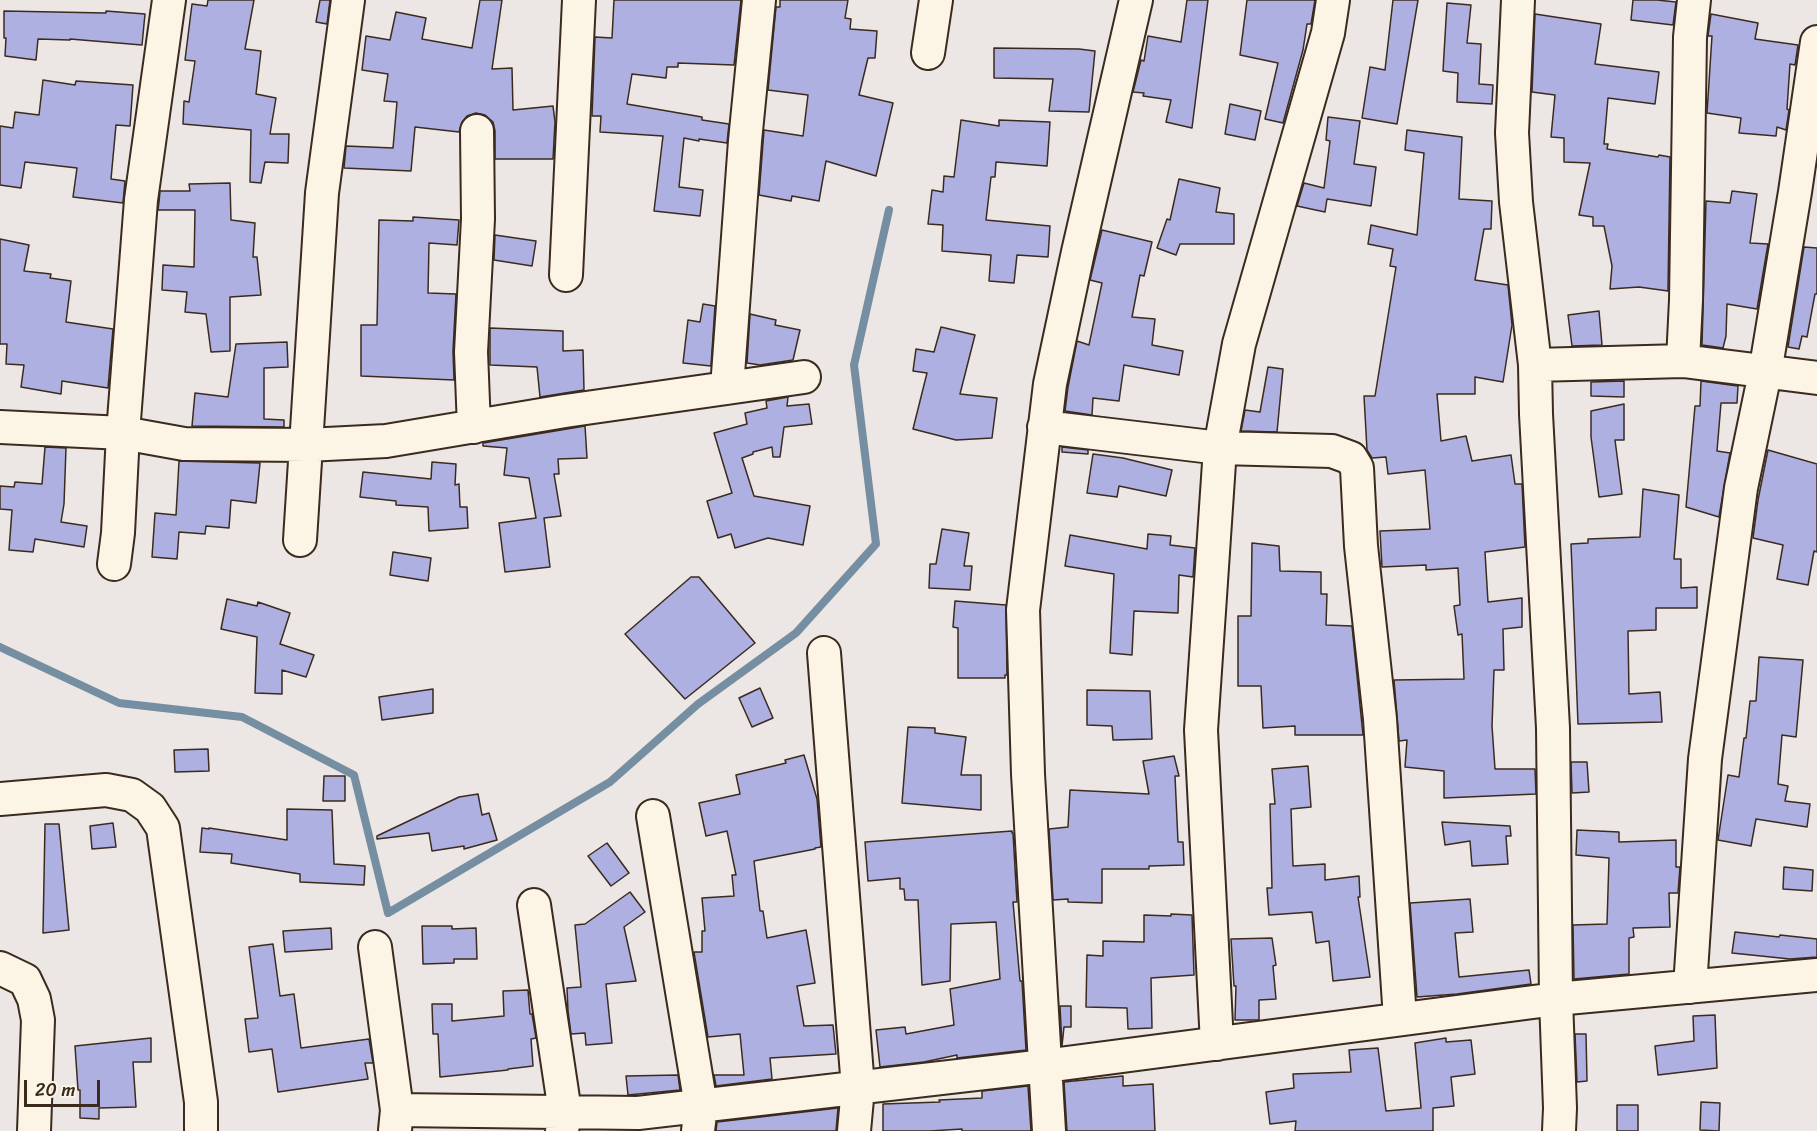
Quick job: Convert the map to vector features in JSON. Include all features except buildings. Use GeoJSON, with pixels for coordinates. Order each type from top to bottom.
{"type":"FeatureCollection","features":[{"type":"Feature","properties":{"kind":"street"},"geometry":{"type":"LineString","coordinates":[[114,564],[141,200],[169,0]]}},
{"type":"Feature","properties":{"kind":"street"},"geometry":{"type":"LineString","coordinates":[[300,540],[322,193],[348,0]]}},
{"type":"Feature","properties":{"kind":"street"},"geometry":{"type":"LineString","coordinates":[[566,275],[579,0]]}},
{"type":"Feature","properties":{"kind":"street"},"geometry":{"type":"LineString","coordinates":[[727,388],[745,141],[759,0]]}},
{"type":"Feature","properties":{"kind":"street"},"geometry":{"type":"LineString","coordinates":[[928,53],[936,0]]}},
{"type":"Feature","properties":{"kind":"street"},"geometry":{"type":"LineString","coordinates":[[1049,1131],[1028,774],[1023,610],[1050,384],[1077,252],[1136,0]]}},
{"type":"Feature","properties":{"kind":"street"},"geometry":{"type":"LineString","coordinates":[[1217,1044],[1201,730],[1220,448],[1239,344],[1328,33],[1333,0]]}},
{"type":"Feature","properties":{"kind":"street"},"geometry":{"type":"LineString","coordinates":[[1518,0],[1512,133],[1516,202],[1535,365],[1553,728],[1559,1131]]}},
{"type":"Feature","properties":{"kind":"street"},"geometry":{"type":"LineString","coordinates":[[1683,361],[1690,37],[1694,0]]}},
{"type":"Feature","properties":{"kind":"street"},"geometry":{"type":"LineString","coordinates":[[1690,987],[1705,759],[1742,488],[1766,373],[1817,42]]}},
{"type":"Feature","properties":{"kind":"street"},"geometry":{"type":"LineString","coordinates":[[474,427],[471,352],[478,219],[477,131]]}},
{"type":"Feature","properties":{"kind":"street"},"geometry":{"type":"LineString","coordinates":[[1535,365],[1683,361],[1817,378]]}},
{"type":"Feature","properties":{"kind":"street"},"geometry":{"type":"LineString","coordinates":[[0,427],[123,433],[184,444],[307,445],[387,441],[565,411],[804,377]]}},
{"type":"Feature","properties":{"kind":"street"},"geometry":{"type":"LineString","coordinates":[[1044,427],[1220,448],[1332,451],[1350,458],[1357,468],[1361,546],[1380,719],[1400,1019]]}},
{"type":"Feature","properties":{"kind":"street"},"geometry":{"type":"LineString","coordinates":[[824,653],[858,1088],[854,1131]]}},
{"type":"Feature","properties":{"kind":"street"},"geometry":{"type":"LineString","coordinates":[[0,798],[106,790],[132,795],[150,807],[163,828],[201,1102],[201,1131]]}},
{"type":"Feature","properties":{"kind":"street"},"geometry":{"type":"LineString","coordinates":[[653,816],[699,1119]]}},
{"type":"Feature","properties":{"kind":"street"},"geometry":{"type":"LineString","coordinates":[[534,905],[564,1122]]}},
{"type":"Feature","properties":{"kind":"street"},"geometry":{"type":"LineString","coordinates":[[375,947],[396,1120],[564,1122],[638,1113],[699,1119],[858,1088],[1045,1066],[1556,999],[1817,975]]}},
{"type":"Feature","properties":{"kind":"street"},"geometry":{"type":"LineString","coordinates":[[0,968],[25,980],[34,999],[38,1020],[34,1131]]}},
{"type":"Feature","properties":{"kind":"waterway"},"geometry":{"type":"LineString","coordinates":[[0,647],[119,703],[242,717],[354,775],[388,913],[610,782],[698,704],[796,633],[876,544],[854,365],[889,210]]}}]}
